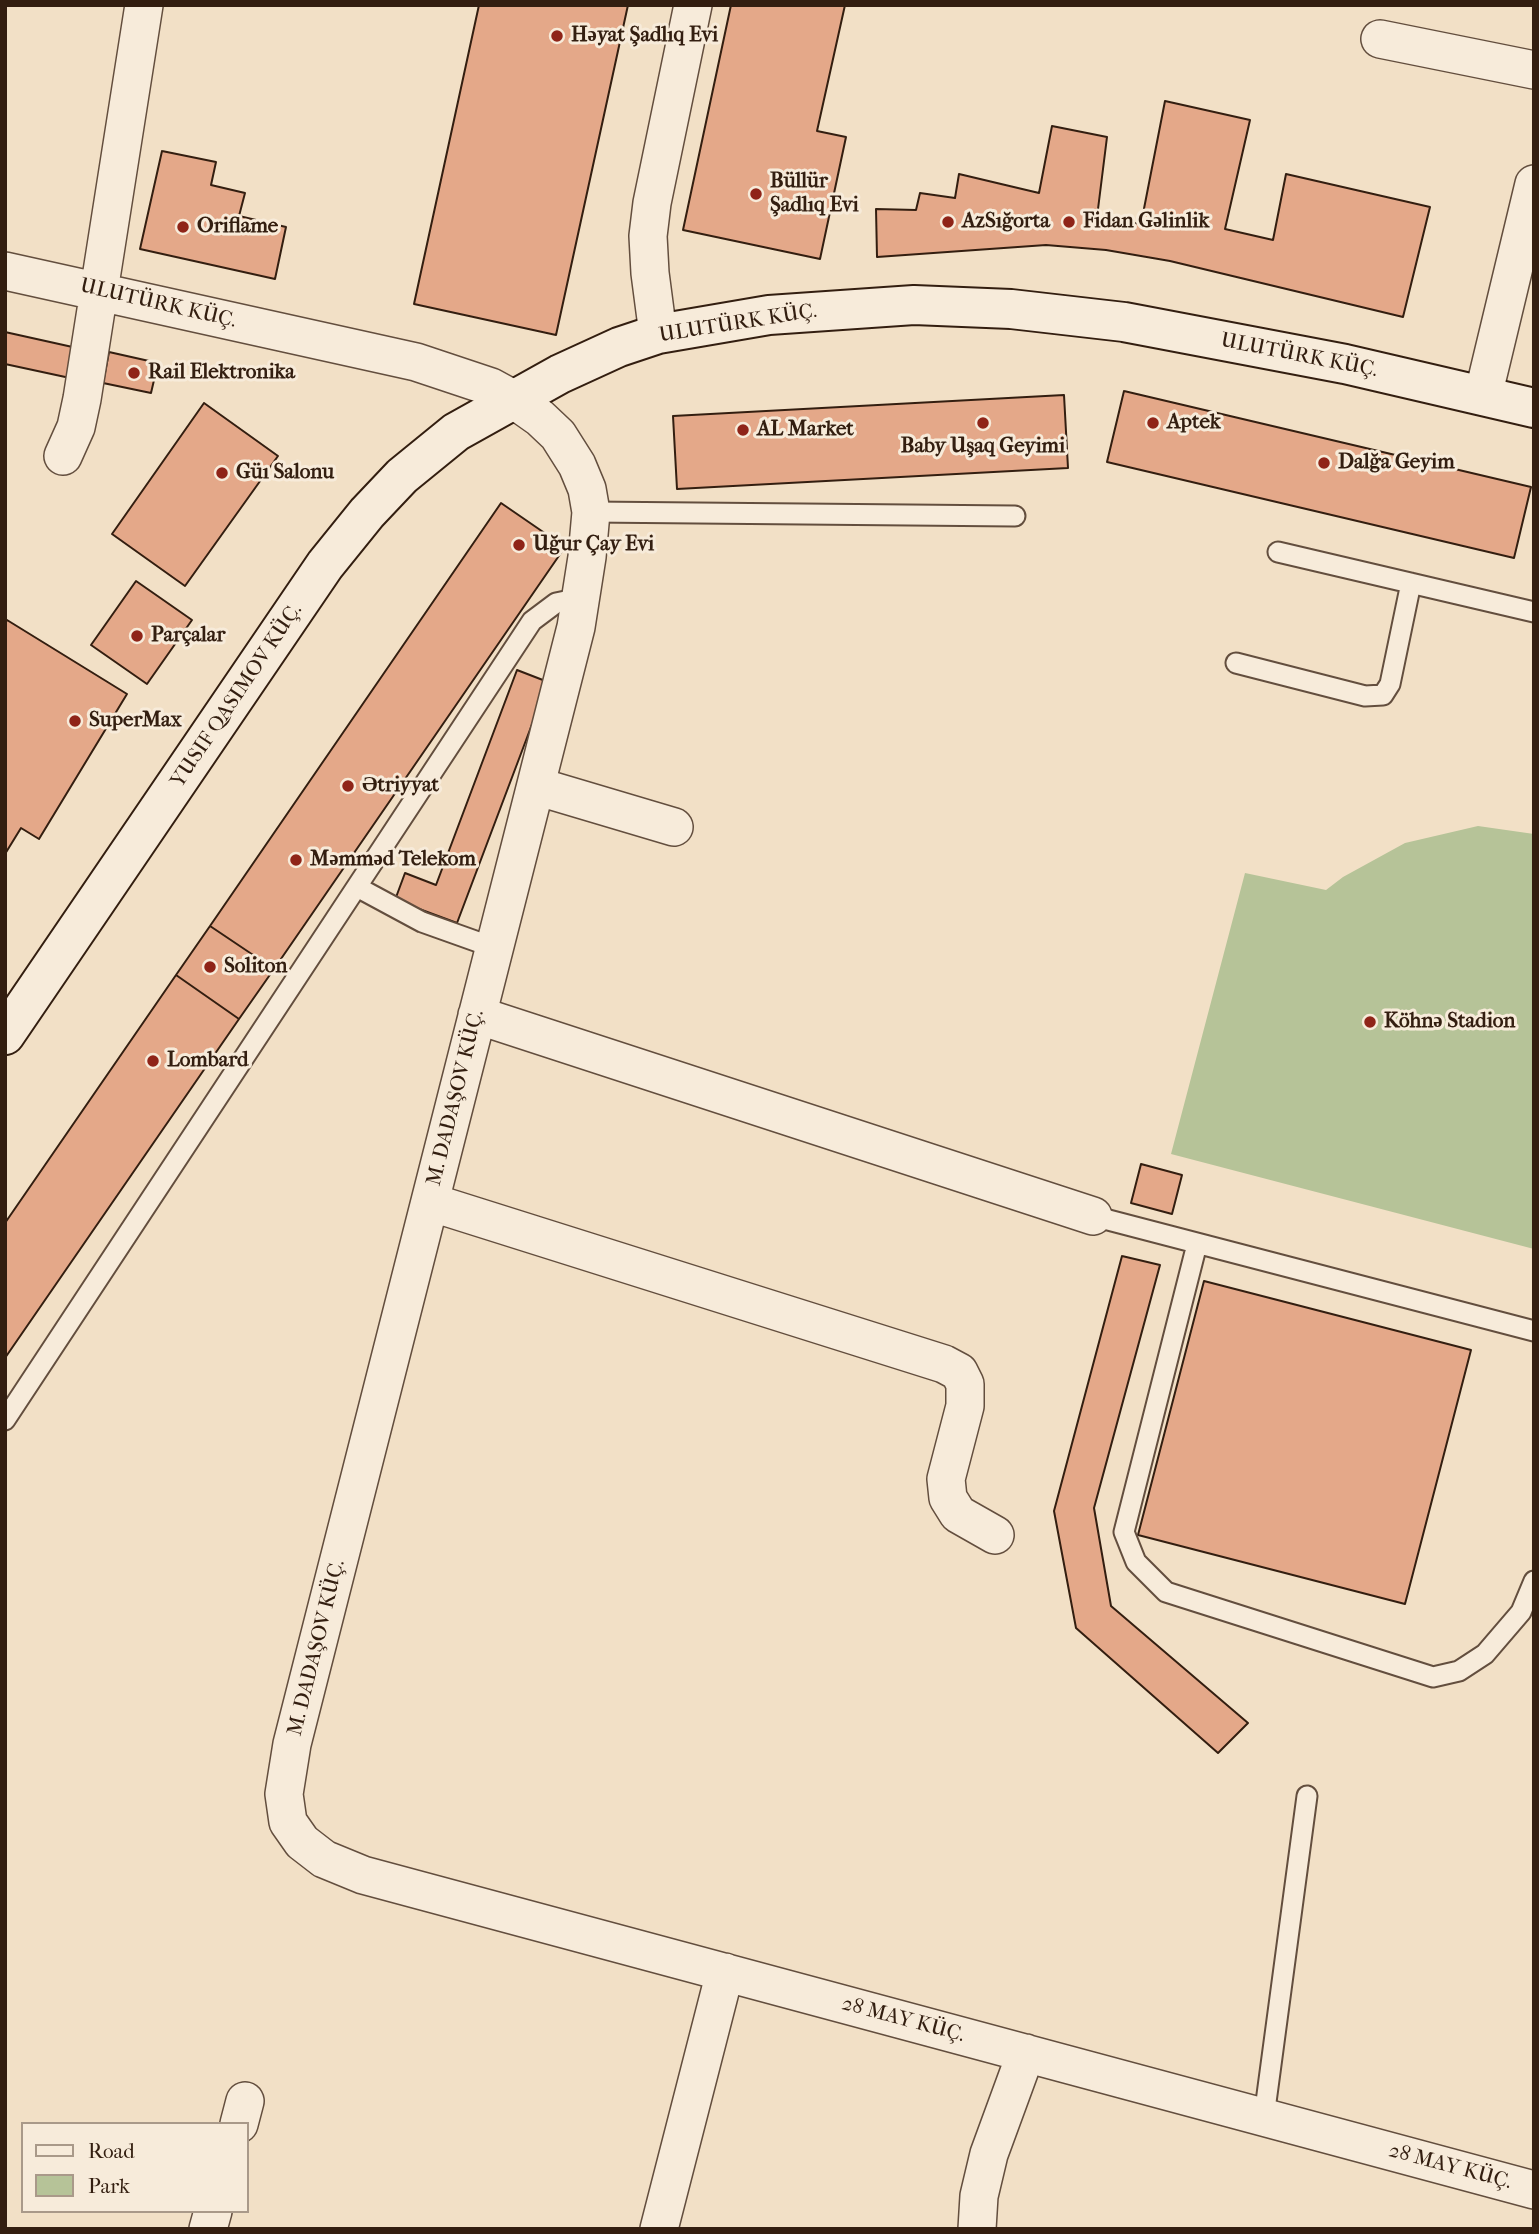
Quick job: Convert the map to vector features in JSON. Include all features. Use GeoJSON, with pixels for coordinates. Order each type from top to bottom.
{"type":"FeatureCollection","features":[{"type":"Feature","properties":{"kind":"street"},"geometry":{"type":"LineString","coordinates":[[63,456],[76,427],[82,399],[144,5]]}},
{"type":"Feature","properties":{"kind":"street"},"geometry":{"type":"LineString","coordinates":[[658,334],[648,236],[652,203],[693,5]]}},
{"type":"Feature","properties":{"kind":"street"},"geometry":{"type":"LineString","coordinates":[[1380,39],[1534,71]]}},
{"type":"Feature","properties":{"kind":"street"},"geometry":{"type":"LineString","coordinates":[[1483,396],[1534,184]]}},
{"type":"Feature","properties":{"kind":"street","name":"ULUTÜRK KÜÇ."},"geometry":{"type":"LineString","coordinates":[[5,271],[416,362],[491,387],[513,399],[560,373],[618,347],[658,334],[782,314],[914,304],[1011,309],[1125,322],[1345,364],[1534,408]]}},
{"type":"Feature","properties":{"kind":"street"},"geometry":{"type":"LineString","coordinates":[[5,1035],[326,565],[367,513],[402,476],[456,432],[513,399]]}},
{"type":"Feature","properties":{"kind":"street","name":"M. DADAŞOV KÜÇ."},"geometry":{"type":"LineString","coordinates":[[288,1822],[284,1794],[292,1744],[576,627],[590,513],[587,489],[578,465],[558,435],[513,399]]}},
{"type":"Feature","properties":{"kind":"street"},"geometry":{"type":"LineString","coordinates":[[536,786],[674,827]]}},
{"type":"Feature","properties":{"kind":"street"},"geometry":{"type":"LineString","coordinates":[[477,1015],[1093,1216]]}},
{"type":"Feature","properties":{"kind":"street"},"geometry":{"type":"LineString","coordinates":[[430,1202],[944,1364],[959,1372],[965,1384],[965,1406],[946,1479],[948,1498],[958,1514],[995,1535]]}},
{"type":"Feature","properties":{"kind":"street","name":"28 MAY KÜÇ."},"geometry":{"type":"LineString","coordinates":[[288,1822],[302,1842],[324,1859],[363,1875],[1534,2190]]}},
{"type":"Feature","properties":{"kind":"street"},"geometry":{"type":"LineString","coordinates":[[659,2229],[725,1972]]}},
{"type":"Feature","properties":{"kind":"street"},"geometry":{"type":"LineString","coordinates":[[976,2229],[979,2196],[989,2154],[1026,2053]]}},
{"type":"Feature","properties":{"kind":"lane"},"geometry":{"type":"LineString","coordinates":[[590,513],[1015,516]]}},
{"type":"Feature","properties":{"kind":"lane"},"geometry":{"type":"LineString","coordinates":[[1278,552],[1534,612]]}},
{"type":"Feature","properties":{"kind":"lane"},"geometry":{"type":"LineString","coordinates":[[1236,663],[1365,696],[1383,695],[1390,684],[1411,583]]}},
{"type":"Feature","properties":{"kind":"lane"},"geometry":{"type":"LineString","coordinates":[[5,1420],[532,621],[555,603],[580,598]]}},
{"type":"Feature","properties":{"kind":"lane"},"geometry":{"type":"LineString","coordinates":[[356,887],[422,922],[495,948]]}},
{"type":"Feature","properties":{"kind":"lane"},"geometry":{"type":"LineString","coordinates":[[1093,1216],[1534,1331]]}},
{"type":"Feature","properties":{"kind":"lane"},"geometry":{"type":"LineString","coordinates":[[1197,1244],[1124,1532],[1136,1562],[1166,1592],[1433,1677],[1459,1671],[1485,1654],[1521,1612],[1534,1581]]}},
{"type":"Feature","properties":{"kind":"lane"},"geometry":{"type":"LineString","coordinates":[[1264,2117],[1307,1796]]}},
{"type":"Feature","properties":{"kind":"green space","name":"Köhnə Stadion"},"geometry":{"type":"Polygon","coordinates":[[[1478,826],[1534,834],[1534,1249],[1171,1154],[1245,873],[1326,890],[1343,877],[1405,843],[1478,826]]]}},
{"type":"Feature","properties":{"kind":"building"},"geometry":{"type":"Polygon","coordinates":[[[479,5],[628,5],[556,335],[414,304],[479,5]]]}},
{"type":"Feature","properties":{"kind":"building"},"geometry":{"type":"Polygon","coordinates":[[[731,5],[845,5],[817,131],[846,137],[820,259],[683,230],[731,5]]]}},
{"type":"Feature","properties":{"kind":"building"},"geometry":{"type":"Polygon","coordinates":[[[1165,101],[1250,120],[1225,229],[1273,240],[1286,174],[1430,207],[1403,317],[1170,261],[1106,250],[1046,245],[877,257],[876,209],[916,210],[920,193],[955,198],[959,174],[1039,193],[1052,126],[1107,137],[1097,217],[1141,224],[1165,101]]]}},
{"type":"Feature","properties":{"kind":"building"},"geometry":{"type":"Polygon","coordinates":[[[162,151],[216,162],[211,185],[245,193],[239,216],[286,227],[275,279],[140,249],[162,151]]]}},
{"type":"Feature","properties":{"kind":"building"},"geometry":{"type":"Polygon","coordinates":[[[5,332],[77,348],[70,378],[5,364],[5,332]]]}},
{"type":"Feature","properties":{"kind":"building"},"geometry":{"type":"Polygon","coordinates":[[[109,352],[158,363],[151,393],[103,383],[109,352]]]}},
{"type":"Feature","properties":{"kind":"building"},"geometry":{"type":"Polygon","coordinates":[[[1124,391],[1531,487],[1514,558],[1107,462],[1124,391]]]}},
{"type":"Feature","properties":{"kind":"building"},"geometry":{"type":"Polygon","coordinates":[[[1064,395],[1068,468],[677,489],[673,416],[1064,395]]]}},
{"type":"Feature","properties":{"kind":"building"},"geometry":{"type":"Polygon","coordinates":[[[204,403],[278,456],[185,586],[112,534],[204,403]]]}},
{"type":"Feature","properties":{"kind":"building"},"geometry":{"type":"Polygon","coordinates":[[[501,503],[565,547],[274,969],[210,926],[501,503]]]}},
{"type":"Feature","properties":{"kind":"building"},"geometry":{"type":"Polygon","coordinates":[[[136,581],[192,620],[147,684],[91,645],[136,581]]]}},
{"type":"Feature","properties":{"kind":"building"},"geometry":{"type":"Polygon","coordinates":[[[7,620],[127,694],[39,839],[21,828],[5,854],[5,623],[7,620]]]}},
{"type":"Feature","properties":{"kind":"building"},"geometry":{"type":"Polygon","coordinates":[[[517,670],[548,682],[457,923],[395,900],[405,873],[436,885],[517,670]]]}},
{"type":"Feature","properties":{"kind":"building"},"geometry":{"type":"Polygon","coordinates":[[[210,926],[274,969],[239,1019],[176,975],[210,926]]]}},
{"type":"Feature","properties":{"kind":"building"},"geometry":{"type":"Polygon","coordinates":[[[176,975],[239,1019],[5,1358],[5,1223],[176,975]]]}},
{"type":"Feature","properties":{"kind":"building"},"geometry":{"type":"Polygon","coordinates":[[[1141,1164],[1182,1175],[1172,1214],[1131,1203],[1141,1164]]]}},
{"type":"Feature","properties":{"kind":"building"},"geometry":{"type":"Polygon","coordinates":[[[1122,1256],[1160,1265],[1094,1508],[1111,1606],[1248,1723],[1218,1753],[1076,1628],[1054,1511],[1122,1256]]]}},
{"type":"Feature","properties":{"kind":"building"},"geometry":{"type":"Polygon","coordinates":[[[1204,1281],[1471,1350],[1405,1604],[1138,1535],[1204,1281]]]}},
{"type":"Feature","properties":{"kind":"place","name":"Həyat Şadlıq Evi"},"geometry":{"type":"Point","coordinates":[557,36]}},
{"type":"Feature","properties":{"kind":"place","name":"Büllür Şadlıq Evi"},"geometry":{"type":"Point","coordinates":[756,194]}},
{"type":"Feature","properties":{"kind":"place","name":"AzSığorta"},"geometry":{"type":"Point","coordinates":[948,222]}},
{"type":"Feature","properties":{"kind":"place","name":"Fidan Gəlinlik"},"geometry":{"type":"Point","coordinates":[1069,222]}},
{"type":"Feature","properties":{"kind":"place","name":"Oriflame"},"geometry":{"type":"Point","coordinates":[183,227]}},
{"type":"Feature","properties":{"kind":"place","name":"Rail Elektronika"},"geometry":{"type":"Point","coordinates":[134,373]}},
{"type":"Feature","properties":{"kind":"place","name":"Baby Uşaq Geyimi"},"geometry":{"type":"Point","coordinates":[983,423]}},
{"type":"Feature","properties":{"kind":"place","name":"Aptek"},"geometry":{"type":"Point","coordinates":[1153,423]}},
{"type":"Feature","properties":{"kind":"place","name":"AL Market"},"geometry":{"type":"Point","coordinates":[743,430]}},
{"type":"Feature","properties":{"kind":"place","name":"Dalğa Geyim"},"geometry":{"type":"Point","coordinates":[1324,463]}},
{"type":"Feature","properties":{"kind":"place","name":"Güı Salonu"},"geometry":{"type":"Point","coordinates":[222,473]}},
{"type":"Feature","properties":{"kind":"place","name":"Uğur Çay Evi"},"geometry":{"type":"Point","coordinates":[519,545]}},
{"type":"Feature","properties":{"kind":"place","name":"Parçalar"},"geometry":{"type":"Point","coordinates":[137,636]}},
{"type":"Feature","properties":{"kind":"place","name":"SuperMax"},"geometry":{"type":"Point","coordinates":[75,721]}},
{"type":"Feature","properties":{"kind":"place","name":"Ətriyyat"},"geometry":{"type":"Point","coordinates":[348,786]}},
{"type":"Feature","properties":{"kind":"place","name":"Məmməd Telekom"},"geometry":{"type":"Point","coordinates":[296,860]}},
{"type":"Feature","properties":{"kind":"place","name":"Soliton"},"geometry":{"type":"Point","coordinates":[210,967]}},
{"type":"Feature","properties":{"kind":"place","name":"Köhnə Stadion"},"geometry":{"type":"Point","coordinates":[1370,1022]}},
{"type":"Feature","properties":{"kind":"place","name":"Lombard"},"geometry":{"type":"Point","coordinates":[153,1061]}}]}
